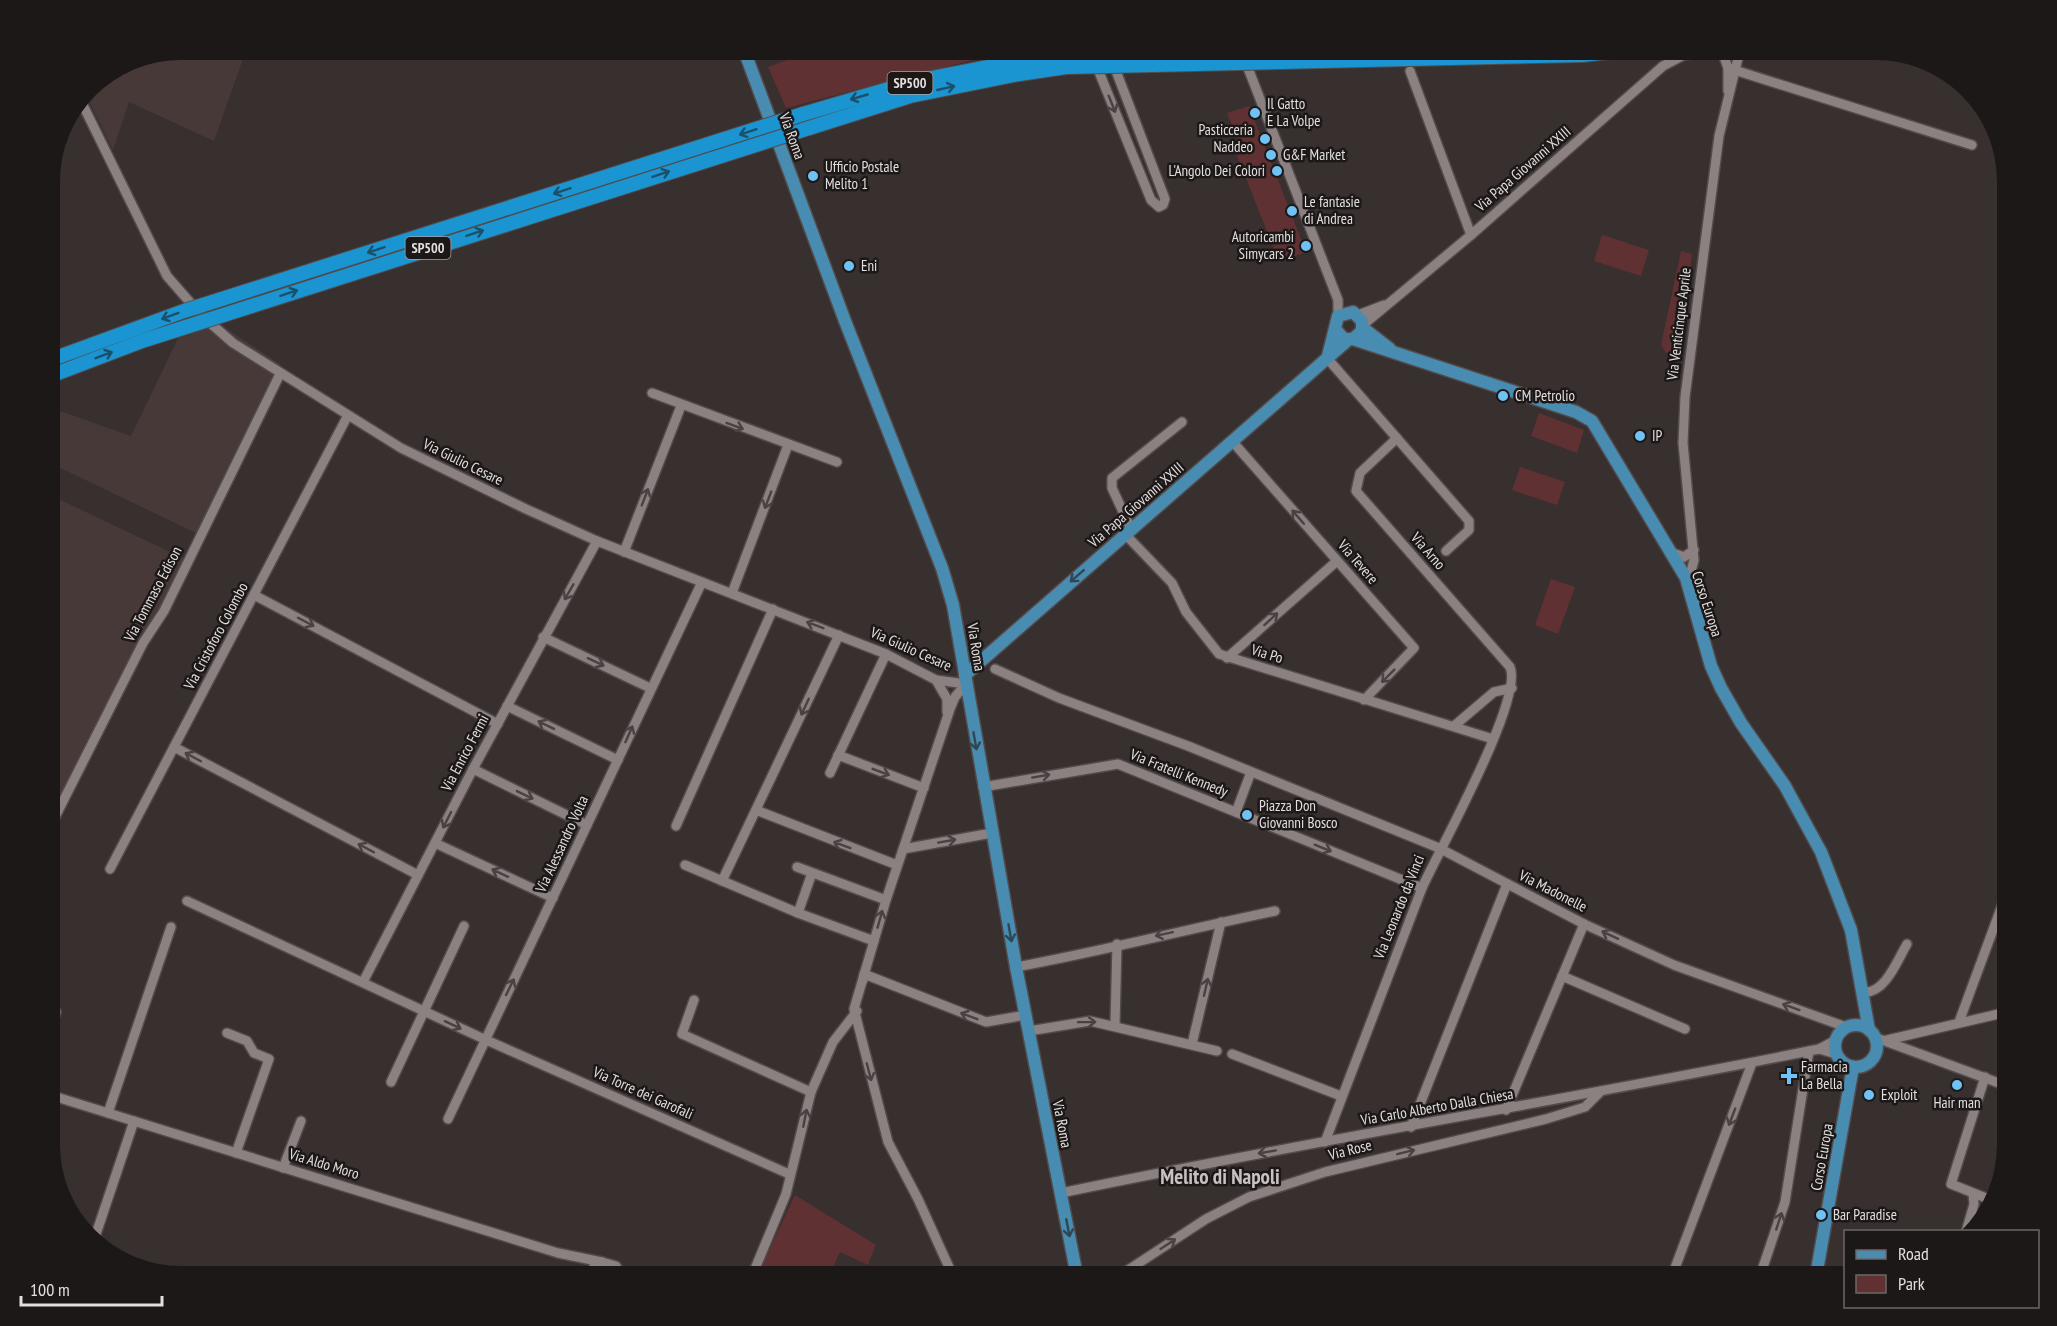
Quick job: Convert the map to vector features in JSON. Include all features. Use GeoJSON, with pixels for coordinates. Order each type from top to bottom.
{"type":"FeatureCollection","features":[{"type":"Feature","properties":{"kind":"highway","name":"SP500"},"geometry":{"type":"LineString","coordinates":[[60,372],[165,333],[809,128],[910,96],[1043,60]]}},
{"type":"Feature","properties":{"kind":"highway","name":"SP500"},"geometry":{"type":"LineString","coordinates":[[60,356],[184,311],[803,114],[916,81],[1019,67],[1344,60]]}},
{"type":"Feature","properties":{"kind":"main road","name":"Via Roma"},"geometry":{"type":"LineString","coordinates":[[748,60],[845,321],[942,568],[953,605],[1016,967],[1075,1266]]}},
{"type":"Feature","properties":{"kind":"main road","name":"Via Papa Giovanni XXIII"},"geometry":{"type":"LineString","coordinates":[[966,679],[1128,531],[1328,358],[1359,335],[1359,320]]}},
{"type":"Feature","properties":{"kind":"main road"},"geometry":{"type":"LineString","coordinates":[[1328,358],[1337,322],[1359,320]]}},
{"type":"Feature","properties":{"kind":"main road","name":"Corso Europa"},"geometry":{"type":"LineString","coordinates":[[1359,320],[1394,352]]}},
{"type":"Feature","properties":{"kind":"main road","name":"Corso Europa"},"geometry":{"type":"LineString","coordinates":[[1337,322],[1340,336],[1576,412],[1592,421],[1670,552],[1687,574],[1715,676],[1741,723],[1812,833],[1828,867],[1851,930],[1876,1038]]}},
{"type":"Feature","properties":{"kind":"main road"},"geometry":{"type":"LineString","coordinates":[[1846,1027],[1858,1025],[1876,1038],[1871,1060],[1860,1067],[1846,1065],[1836,1040],[1860,1007],[1864,992]]}},
{"type":"Feature","properties":{"kind":"main road","name":"Corso Europa"},"geometry":{"type":"LineString","coordinates":[[1817,1266],[1846,1065]]}},
{"type":"Feature","properties":{"kind":"street"},"geometry":{"type":"LineString","coordinates":[[1094,60],[1151,200],[1159,207],[1163,206],[1165,200],[1112,60]]}},
{"type":"Feature","properties":{"kind":"street"},"geometry":{"type":"LineString","coordinates":[[1245,60],[1338,300],[1337,322]]}},
{"type":"Feature","properties":{"kind":"street","name":"Via Papa Giovanni XXIII"},"geometry":{"type":"LineString","coordinates":[[1359,320],[1395,300],[1672,60]]}},
{"type":"Feature","properties":{"kind":"street"},"geometry":{"type":"LineString","coordinates":[[1726,60],[1732,69],[1972,145]]}},
{"type":"Feature","properties":{"kind":"street","name":"Via Venticinque Aprile"},"geometry":{"type":"LineString","coordinates":[[1694,550],[1683,421],[1710,198],[1735,60]]}},
{"type":"Feature","properties":{"kind":"street"},"geometry":{"type":"LineString","coordinates":[[1410,71],[1471,235]]}},
{"type":"Feature","properties":{"kind":"street","name":"Via Giulio Cesare"},"geometry":{"type":"LineString","coordinates":[[84,108],[167,276],[220,332],[280,374],[347,417],[433,465],[597,541],[886,654],[936,680],[966,679]]}},
{"type":"Feature","properties":{"kind":"street","name":"Corso Europa"},"geometry":{"type":"LineString","coordinates":[[1338,300],[1359,320]]}},
{"type":"Feature","properties":{"kind":"street"},"geometry":{"type":"LineString","coordinates":[[1328,358],[1470,524],[1467,532],[1446,551]]}},
{"type":"Feature","properties":{"kind":"street","name":"Via Tommaso Edison"},"geometry":{"type":"LineString","coordinates":[[60,807],[143,643],[164,611],[280,374]]}},
{"type":"Feature","properties":{"kind":"street"},"geometry":{"type":"LineString","coordinates":[[652,393],[681,406],[837,462]]}},
{"type":"Feature","properties":{"kind":"street"},"geometry":{"type":"LineString","coordinates":[[624,552],[681,406]]}},
{"type":"Feature","properties":{"kind":"street","name":"Via Cristoforo Colombo"},"geometry":{"type":"LineString","coordinates":[[110,869],[347,417]]}},
{"type":"Feature","properties":{"kind":"street","name":"Via Po"},"geometry":{"type":"LineString","coordinates":[[1182,422],[1112,478],[1112,488],[1128,531],[1172,583],[1183,607],[1211,648],[1227,658],[1493,739]]}},
{"type":"Feature","properties":{"kind":"street","name":"Via Arno"},"geometry":{"type":"LineString","coordinates":[[1397,438],[1360,473],[1356,492],[1510,667],[1514,678],[1512,688]]}},
{"type":"Feature","properties":{"kind":"street","name":"Via Tevere"},"geometry":{"type":"LineString","coordinates":[[1232,441],[1414,648],[1413,652],[1364,700]]}},
{"type":"Feature","properties":{"kind":"street"},"geometry":{"type":"LineString","coordinates":[[732,593],[788,445]]}},
{"type":"Feature","properties":{"kind":"street","name":"Via Enrico Fermi"},"geometry":{"type":"LineString","coordinates":[[363,982],[543,637],[597,541]]}},
{"type":"Feature","properties":{"kind":"street"},"geometry":{"type":"LineString","coordinates":[[1670,552],[1684,557],[1694,550]]}},
{"type":"Feature","properties":{"kind":"street"},"geometry":{"type":"LineString","coordinates":[[1687,574],[1694,550]]}},
{"type":"Feature","properties":{"kind":"street"},"geometry":{"type":"LineString","coordinates":[[1227,658],[1337,561]]}},
{"type":"Feature","properties":{"kind":"street","name":"Via Alessandro Volta"},"geometry":{"type":"LineString","coordinates":[[448,1119],[618,760],[650,687],[702,582]]}},
{"type":"Feature","properties":{"kind":"street"},"geometry":{"type":"LineString","coordinates":[[254,595],[498,724]]}},
{"type":"Feature","properties":{"kind":"street"},"geometry":{"type":"LineString","coordinates":[[676,826],[773,609]]}},
{"type":"Feature","properties":{"kind":"street"},"geometry":{"type":"LineString","coordinates":[[722,881],[839,635]]}},
{"type":"Feature","properties":{"kind":"street"},"geometry":{"type":"LineString","coordinates":[[543,637],[650,687]]}},
{"type":"Feature","properties":{"kind":"street"},"geometry":{"type":"LineString","coordinates":[[830,774],[886,654]]}},
{"type":"Feature","properties":{"kind":"street","name":"Via Madonelle"},"geometry":{"type":"LineString","coordinates":[[995,669],[1059,698],[1439,848],[1584,924],[1674,965],[1846,1027]]}},
{"type":"Feature","properties":{"kind":"street"},"geometry":{"type":"LineString","coordinates":[[948,1266],[918,1198],[888,1142],[855,1016],[856,1000],[897,865],[947,717],[966,679]]}},
{"type":"Feature","properties":{"kind":"street"},"geometry":{"type":"LineString","coordinates":[[936,680],[947,699],[947,717]]}},
{"type":"Feature","properties":{"kind":"street"},"geometry":{"type":"LineString","coordinates":[[1454,726],[1491,694],[1512,688]]}},
{"type":"Feature","properties":{"kind":"street","name":"Via Leonardo da Vinci"},"geometry":{"type":"LineString","coordinates":[[1325,1143],[1422,888],[1439,848],[1466,801],[1512,688]]}},
{"type":"Feature","properties":{"kind":"street"},"geometry":{"type":"LineString","coordinates":[[955,697],[968,700]]}},
{"type":"Feature","properties":{"kind":"street"},"geometry":{"type":"LineString","coordinates":[[507,706],[618,760]]}},
{"type":"Feature","properties":{"kind":"street"},"geometry":{"type":"LineString","coordinates":[[174,747],[418,875]]}},
{"type":"Feature","properties":{"kind":"street"},"geometry":{"type":"LineString","coordinates":[[838,755],[924,788]]}},
{"type":"Feature","properties":{"kind":"street","name":"Via Fratelli Kennedy"},"geometry":{"type":"LineString","coordinates":[[983,787],[1114,764],[1422,888]]}},
{"type":"Feature","properties":{"kind":"street"},"geometry":{"type":"LineString","coordinates":[[473,769],[587,825]]}},
{"type":"Feature","properties":{"kind":"street"},"geometry":{"type":"LineString","coordinates":[[1236,812],[1251,772]]}},
{"type":"Feature","properties":{"kind":"street"},"geometry":{"type":"LineString","coordinates":[[756,810],[897,865]]}},
{"type":"Feature","properties":{"kind":"street"},"geometry":{"type":"LineString","coordinates":[[903,849],[992,833]]}},
{"type":"Feature","properties":{"kind":"street"},"geometry":{"type":"LineString","coordinates":[[435,843],[553,898]]}},
{"type":"Feature","properties":{"kind":"street"},"geometry":{"type":"LineString","coordinates":[[685,865],[798,913],[874,941]]}},
{"type":"Feature","properties":{"kind":"street"},"geometry":{"type":"LineString","coordinates":[[797,867],[886,900]]}},
{"type":"Feature","properties":{"kind":"street"},"geometry":{"type":"LineString","coordinates":[[798,913],[812,873]]}},
{"type":"Feature","properties":{"kind":"street"},"geometry":{"type":"LineString","coordinates":[[1411,1127],[1507,884]]}},
{"type":"Feature","properties":{"kind":"street","name":"Via Torre dei Garofali"},"geometry":{"type":"LineString","coordinates":[[190,903],[484,1039],[789,1174]]}},
{"type":"Feature","properties":{"kind":"street"},"geometry":{"type":"LineString","coordinates":[[1016,967],[1086,954],[1117,944],[1275,911]]}},
{"type":"Feature","properties":{"kind":"street"},"geometry":{"type":"LineString","coordinates":[[1959,1022],[1997,918]]}},
{"type":"Feature","properties":{"kind":"street"},"geometry":{"type":"LineString","coordinates":[[1192,1044],[1221,922]]}},
{"type":"Feature","properties":{"kind":"street"},"geometry":{"type":"LineString","coordinates":[[1506,1110],[1584,924]]}},
{"type":"Feature","properties":{"kind":"street"},"geometry":{"type":"LineString","coordinates":[[391,1082],[464,926]]}},
{"type":"Feature","properties":{"kind":"street"},"geometry":{"type":"LineString","coordinates":[[108,1113],[171,927]]}},
{"type":"Feature","properties":{"kind":"street"},"geometry":{"type":"LineString","coordinates":[[1115,1026],[1117,944]]}},
{"type":"Feature","properties":{"kind":"street"},"geometry":{"type":"LineString","coordinates":[[1864,992],[1870,992],[1881,985],[1907,944]]}},
{"type":"Feature","properties":{"kind":"street"},"geometry":{"type":"LineString","coordinates":[[864,974],[986,1022],[1026,1015]]}},
{"type":"Feature","properties":{"kind":"street"},"geometry":{"type":"LineString","coordinates":[[1562,976],[1685,1029]]}},
{"type":"Feature","properties":{"kind":"street"},"geometry":{"type":"LineString","coordinates":[[694,1000],[682,1034],[811,1092]]}},
{"type":"Feature","properties":{"kind":"street"},"geometry":{"type":"LineString","coordinates":[[1876,1038],[1997,1014]]}},
{"type":"Feature","properties":{"kind":"street"},"geometry":{"type":"LineString","coordinates":[[756,1266],[786,1194],[789,1174],[811,1092],[833,1042],[855,1016]]}},
{"type":"Feature","properties":{"kind":"street"},"geometry":{"type":"LineString","coordinates":[[1029,1031],[1084,1022],[1115,1026],[1217,1051]]}},
{"type":"Feature","properties":{"kind":"street"},"geometry":{"type":"LineString","coordinates":[[226,1033],[247,1041],[254,1053],[269,1059],[236,1153]]}},
{"type":"Feature","properties":{"kind":"street"},"geometry":{"type":"LineString","coordinates":[[1876,1038],[1997,1082]]}},
{"type":"Feature","properties":{"kind":"street","name":"Via Carlo Alberto Dalla Chiesa"},"geometry":{"type":"LineString","coordinates":[[1061,1193],[1809,1052],[1836,1040]]}},
{"type":"Feature","properties":{"kind":"street"},"geometry":{"type":"LineString","coordinates":[[1819,1049],[1846,1065]]}},
{"type":"Feature","properties":{"kind":"street"},"geometry":{"type":"LineString","coordinates":[[1763,1266],[1785,1202],[1809,1052]]}},
{"type":"Feature","properties":{"kind":"street"},"geometry":{"type":"LineString","coordinates":[[1232,1054],[1341,1096]]}},
{"type":"Feature","properties":{"kind":"street"},"geometry":{"type":"LineString","coordinates":[[1676,1266],[1752,1063]]}},
{"type":"Feature","properties":{"kind":"street"},"geometry":{"type":"LineString","coordinates":[[1985,1077],[1951,1184],[1985,1198]]}},
{"type":"Feature","properties":{"kind":"street","name":"Via Rose"},"geometry":{"type":"LineString","coordinates":[[1134,1266],[1206,1219],[1249,1197],[1325,1172],[1545,1119],[1585,1107],[1601,1091]]}},
{"type":"Feature","properties":{"kind":"street","name":"Via Aldo Moro"},"geometry":{"type":"LineString","coordinates":[[60,1098],[558,1253],[595,1262],[611,1263],[614,1266]]}},
{"type":"Feature","properties":{"kind":"street"},"geometry":{"type":"LineString","coordinates":[[97,1232],[134,1121]]}},
{"type":"Feature","properties":{"kind":"street"},"geometry":{"type":"LineString","coordinates":[[283,1168],[301,1121]]}},
{"type":"Feature","properties":{"kind":"street"},"geometry":{"type":"LineString","coordinates":[[1967,1224],[1974,1204],[1973,1194]]}},
{"type":"Feature","properties":{"kind":"street"},"geometry":{"type":"LineString","coordinates":[[594,1266],[595,1262]]}},
{"type":"Feature","properties":{"kind":"shaded area"},"geometry":{"type":"Polygon","coordinates":[[[242,60],[214,141],[129,102],[113,150],[89,102],[107,85],[127,72],[165,61],[242,60]]]}},
{"type":"Feature","properties":{"kind":"shaded area"},"geometry":{"type":"Polygon","coordinates":[[[196,301],[227,329],[281,365],[198,534],[60,468],[60,411],[131,436],[196,301]]]}},
{"type":"Feature","properties":{"kind":"shaded area"},"geometry":{"type":"Polygon","coordinates":[[[60,500],[185,559],[60,803],[60,500]]]}},
{"type":"Feature","properties":{"kind":"green space"},"geometry":{"type":"Polygon","coordinates":[[[787,60],[973,60],[786,108],[768,67],[787,60]]]}},
{"type":"Feature","properties":{"kind":"green space"},"geometry":{"type":"Polygon","coordinates":[[[1249,106],[1306,252],[1279,262],[1236,153],[1242,150],[1227,113],[1249,106]]]}},
{"type":"Feature","properties":{"kind":"green space"},"geometry":{"type":"Polygon","coordinates":[[[1602,235],[1649,250],[1641,276],[1594,261],[1602,235]]]}},
{"type":"Feature","properties":{"kind":"green space"},"geometry":{"type":"Polygon","coordinates":[[[1681,251],[1692,254],[1678,360],[1668,356],[1661,345],[1681,251]]]}},
{"type":"Feature","properties":{"kind":"green space"},"geometry":{"type":"Polygon","coordinates":[[[1539,413],[1584,430],[1577,453],[1531,436],[1539,413]]]}},
{"type":"Feature","properties":{"kind":"green space"},"geometry":{"type":"Polygon","coordinates":[[[1520,467],[1565,482],[1557,505],[1512,490],[1520,467]]]}},
{"type":"Feature","properties":{"kind":"green space"},"geometry":{"type":"Polygon","coordinates":[[[1551,579],[1575,587],[1558,634],[1535,625],[1551,579]]]}},
{"type":"Feature","properties":{"kind":"green space"},"geometry":{"type":"Polygon","coordinates":[[[795,1195],[876,1245],[868,1265],[840,1252],[834,1266],[762,1266],[795,1195]]]}},
{"type":"Feature","properties":{"kind":"place","name":"Il Gatto E La Volpe"},"geometry":{"type":"Point","coordinates":[1255,113]}},
{"type":"Feature","properties":{"kind":"place","name":"Pasticceria Naddeo"},"geometry":{"type":"Point","coordinates":[1265,139]}},
{"type":"Feature","properties":{"kind":"place","name":"G&F Market"},"geometry":{"type":"Point","coordinates":[1271,155]}},
{"type":"Feature","properties":{"kind":"place","name":"L'Angolo Dei Colori"},"geometry":{"type":"Point","coordinates":[1277,171]}},
{"type":"Feature","properties":{"kind":"place","name":"Ufficio Postale Melito 1"},"geometry":{"type":"Point","coordinates":[813,176]}},
{"type":"Feature","properties":{"kind":"place","name":"Le fantasie di Andrea"},"geometry":{"type":"Point","coordinates":[1292,211]}},
{"type":"Feature","properties":{"kind":"place","name":"Autoricambi Simycars 2"},"geometry":{"type":"Point","coordinates":[1306,246]}},
{"type":"Feature","properties":{"kind":"place","name":"Eni"},"geometry":{"type":"Point","coordinates":[849,266]}},
{"type":"Feature","properties":{"kind":"place","name":"CM Petrolio"},"geometry":{"type":"Point","coordinates":[1503,396]}},
{"type":"Feature","properties":{"kind":"place","name":"IP"},"geometry":{"type":"Point","coordinates":[1640,436]}},
{"type":"Feature","properties":{"kind":"place","name":"Piazza Don Giovanni Bosco"},"geometry":{"type":"Point","coordinates":[1247,815]}},
{"type":"Feature","properties":{"kind":"place","name":"Farmacia La Bella"},"geometry":{"type":"Point","coordinates":[1789,1076]}},
{"type":"Feature","properties":{"kind":"place","name":"Hair man"},"geometry":{"type":"Point","coordinates":[1957,1085]}},
{"type":"Feature","properties":{"kind":"place","name":"Exploit"},"geometry":{"type":"Point","coordinates":[1869,1095]}},
{"type":"Feature","properties":{"kind":"place","name":"Bar Paradise"},"geometry":{"type":"Point","coordinates":[1821,1215]}},
{"type":"Feature","properties":{"kind":"district","name":"Melito di Napoli"},"geometry":{"type":"Point","coordinates":[1220,1177]}}]}
